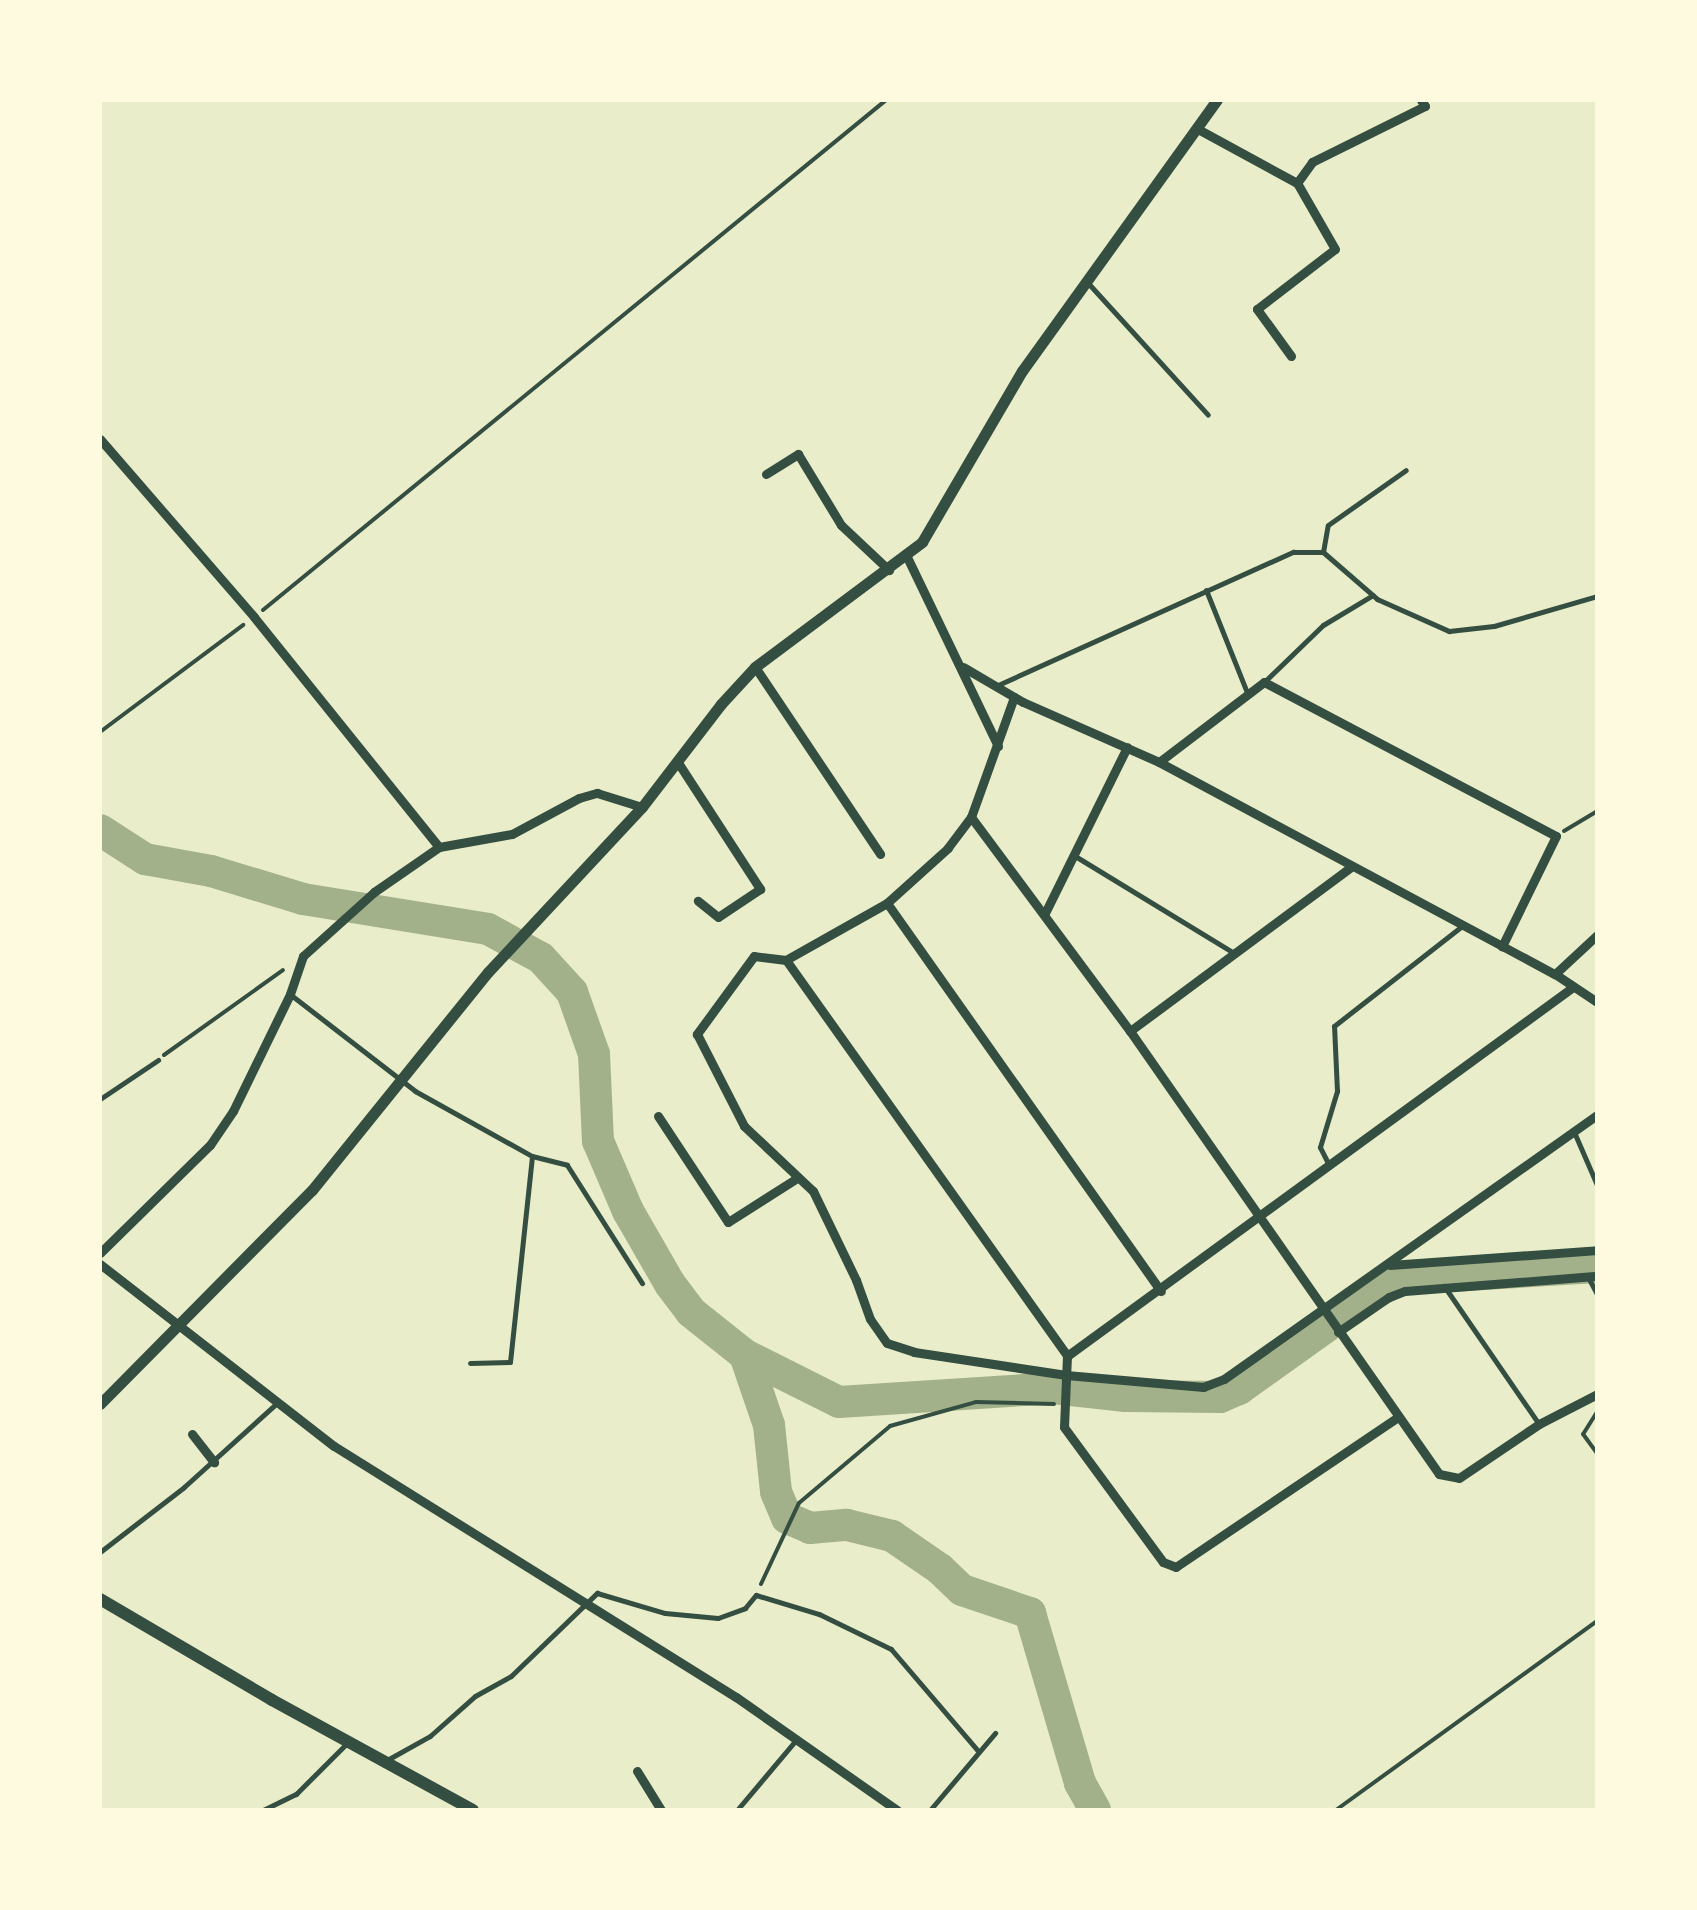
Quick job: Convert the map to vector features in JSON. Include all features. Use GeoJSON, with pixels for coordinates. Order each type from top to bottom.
{"type":"FeatureCollection","features":[{"type":"Feature","properties":{"kind":"main road"},"geometry":{"type":"LineString","coordinates":[[100,1598],[472,1810]]}},
{"type":"Feature","properties":{"kind":"street"},"geometry":{"type":"LineString","coordinates":[[100,1404],[312,1190],[488,972],[642,807],[756,667],[907,557],[932,528],[1022,371],[1216,100]]}},
{"type":"Feature","properties":{"kind":"street"},"geometry":{"type":"LineString","coordinates":[[1297,183],[1312,162],[1425,106],[1421,100]]}},
{"type":"Feature","properties":{"kind":"street"},"geometry":{"type":"LineString","coordinates":[[1196,128],[1297,183],[1335,249],[1256,309],[1291,356]]}},
{"type":"Feature","properties":{"kind":"street"},"geometry":{"type":"LineString","coordinates":[[100,440],[254,617],[440,847]]}},
{"type":"Feature","properties":{"kind":"street"},"geometry":{"type":"LineString","coordinates":[[766,474],[798,454],[842,526],[889,570]]}},
{"type":"Feature","properties":{"kind":"street"},"geometry":{"type":"LineString","coordinates":[[907,557],[998,746]]}},
{"type":"Feature","properties":{"kind":"street"},"geometry":{"type":"LineString","coordinates":[[756,667],[880,854]]}},
{"type":"Feature","properties":{"kind":"street"},"geometry":{"type":"LineString","coordinates":[[962,668],[1014,697],[1159,762],[1555,974],[1597,1002]]}},
{"type":"Feature","properties":{"kind":"street"},"geometry":{"type":"LineString","coordinates":[[1159,762],[1249,698],[1264,682],[1556,836],[1502,946]]}},
{"type":"Feature","properties":{"kind":"street"},"geometry":{"type":"LineString","coordinates":[[1014,697],[971,816],[948,848],[887,903],[786,960],[754,956],[697,1034],[744,1126],[814,1192],[870,1318],[887,1343],[914,1352],[1066,1379],[1202,1387],[1224,1379],[1322,1312],[1597,1114]]}},
{"type":"Feature","properties":{"kind":"street"},"geometry":{"type":"LineString","coordinates":[[1045,913],[1127,747]]}},
{"type":"Feature","properties":{"kind":"street"},"geometry":{"type":"LineString","coordinates":[[677,761],[760,889],[718,917],[698,901]]}},
{"type":"Feature","properties":{"kind":"street"},"geometry":{"type":"LineString","coordinates":[[100,1252],[210,1145],[233,1111],[290,994],[303,956],[374,892],[440,847],[512,834],[596,793],[642,807]]}},
{"type":"Feature","properties":{"kind":"street"},"geometry":{"type":"LineString","coordinates":[[971,816],[1130,1031],[1438,1474],[1459,1478],[1539,1424],[1597,1394]]}},
{"type":"Feature","properties":{"kind":"street"},"geometry":{"type":"LineString","coordinates":[[1130,1031],[1351,867]]}},
{"type":"Feature","properties":{"kind":"street"},"geometry":{"type":"LineString","coordinates":[[887,903],[1161,1291]]}},
{"type":"Feature","properties":{"kind":"street"},"geometry":{"type":"LineString","coordinates":[[1555,974],[1597,935]]}},
{"type":"Feature","properties":{"kind":"street"},"geometry":{"type":"LineString","coordinates":[[786,960],[1067,1356],[1064,1427],[1162,1562],[1176,1567],[1398,1417]]}},
{"type":"Feature","properties":{"kind":"street"},"geometry":{"type":"LineString","coordinates":[[1067,1356],[1573,987]]}},
{"type":"Feature","properties":{"kind":"street"},"geometry":{"type":"LineString","coordinates":[[658,1116],[728,1222],[797,1178]]}},
{"type":"Feature","properties":{"kind":"street"},"geometry":{"type":"LineString","coordinates":[[1387,1265],[1597,1250]]}},
{"type":"Feature","properties":{"kind":"street"},"geometry":{"type":"LineString","coordinates":[[100,1264],[334,1446],[587,1601],[897,1810]]}},
{"type":"Feature","properties":{"kind":"street"},"geometry":{"type":"LineString","coordinates":[[1336,1331],[1389,1297],[1444,1286],[1592,1276]]}},
{"type":"Feature","properties":{"kind":"street"},"geometry":{"type":"LineString","coordinates":[[192,1434],[214,1462]]}},
{"type":"Feature","properties":{"kind":"street"},"geometry":{"type":"LineString","coordinates":[[637,1771],[661,1810]]}},
{"type":"Feature","properties":{"kind":"lane"},"geometry":{"type":"LineString","coordinates":[[1088,282],[1208,415]]}},
{"type":"Feature","properties":{"kind":"lane"},"geometry":{"type":"LineString","coordinates":[[1324,552],[1328,524],[1406,470]]}},
{"type":"Feature","properties":{"kind":"lane"},"geometry":{"type":"LineString","coordinates":[[998,685],[1292,552],[1324,552],[1373,595],[1449,631],[1494,626],[1597,596]]}},
{"type":"Feature","properties":{"kind":"lane"},"geometry":{"type":"LineString","coordinates":[[1206,590],[1249,698]]}},
{"type":"Feature","properties":{"kind":"lane"},"geometry":{"type":"LineString","coordinates":[[1264,682],[1323,625],[1373,595]]}},
{"type":"Feature","properties":{"kind":"lane"},"geometry":{"type":"LineString","coordinates":[[1074,855],[1234,953]]}},
{"type":"Feature","properties":{"kind":"lane"},"geometry":{"type":"LineString","coordinates":[[1330,1167],[1320,1147],[1337,1091],[1334,1026],[1462,926]]}},
{"type":"Feature","properties":{"kind":"lane"},"geometry":{"type":"LineString","coordinates":[[290,994],[416,1091],[532,1156],[566,1165],[642,1284]]}},
{"type":"Feature","properties":{"kind":"lane"},"geometry":{"type":"LineString","coordinates":[[100,1099],[158,1060]]}},
{"type":"Feature","properties":{"kind":"lane"},"geometry":{"type":"LineString","coordinates":[[1574,1131],[1597,1184]]}},
{"type":"Feature","properties":{"kind":"lane"},"geometry":{"type":"LineString","coordinates":[[470,1364],[510,1362],[532,1156]]}},
{"type":"Feature","properties":{"kind":"lane"},"geometry":{"type":"LineString","coordinates":[[1592,1276],[1597,1294]]}},
{"type":"Feature","properties":{"kind":"lane"},"geometry":{"type":"LineString","coordinates":[[1444,1286],[1539,1424]]}},
{"type":"Feature","properties":{"kind":"lane"},"geometry":{"type":"LineString","coordinates":[[100,1552],[214,1462],[279,1401]]}},
{"type":"Feature","properties":{"kind":"lane"},"geometry":{"type":"LineString","coordinates":[[384,1762],[430,1736],[475,1696],[511,1676],[597,1593],[665,1613],[718,1618],[745,1608],[756,1596],[819,1614],[891,1648],[980,1752]]}},
{"type":"Feature","properties":{"kind":"lane"},"geometry":{"type":"LineString","coordinates":[[930,1810],[995,1733]]}},
{"type":"Feature","properties":{"kind":"lane"},"geometry":{"type":"LineString","coordinates":[[739,1809],[796,1740]]}},
{"type":"Feature","properties":{"kind":"lane"},"geometry":{"type":"LineString","coordinates":[[263,1810],[296,1794],[348,1742]]}},
{"type":"Feature","properties":{"kind":"path"},"geometry":{"type":"LineString","coordinates":[[100,732],[254,617],[886,100]]}},
{"type":"Feature","properties":{"kind":"path"},"geometry":{"type":"LineString","coordinates":[[1556,836],[1597,810]]}},
{"type":"Feature","properties":{"kind":"path"},"geometry":{"type":"LineString","coordinates":[[158,1060],[303,956]]}},
{"type":"Feature","properties":{"kind":"path"},"geometry":{"type":"LineString","coordinates":[[756,1596],[799,1503],[890,1426],[976,1402],[1064,1401]]}},
{"type":"Feature","properties":{"kind":"path"},"geometry":{"type":"LineString","coordinates":[[1597,1412],[1583,1434],[1597,1453]]}},
{"type":"Feature","properties":{"kind":"path"},"geometry":{"type":"LineString","coordinates":[[1336,1810],[1597,1621]]}},
{"type":"Feature","properties":{"kind":"waterway"},"geometry":{"type":"LineString","coordinates":[[100,830],[145,859],[211,871],[303,899],[488,929],[541,958],[572,992],[594,1054],[598,1141],[628,1211],[670,1284],[691,1312],[745,1355],[839,1402],[1053,1388],[1126,1396],[1220,1397],[1239,1389],[1372,1294],[1402,1279],[1597,1267]]}},
{"type":"Feature","properties":{"kind":"waterway"},"geometry":{"type":"LineString","coordinates":[[745,1355],[769,1425],[776,1492],[787,1518],[810,1528],[847,1525],[892,1536],[940,1569],[962,1590],[1030,1613],[1080,1783],[1095,1810]]}}]}
